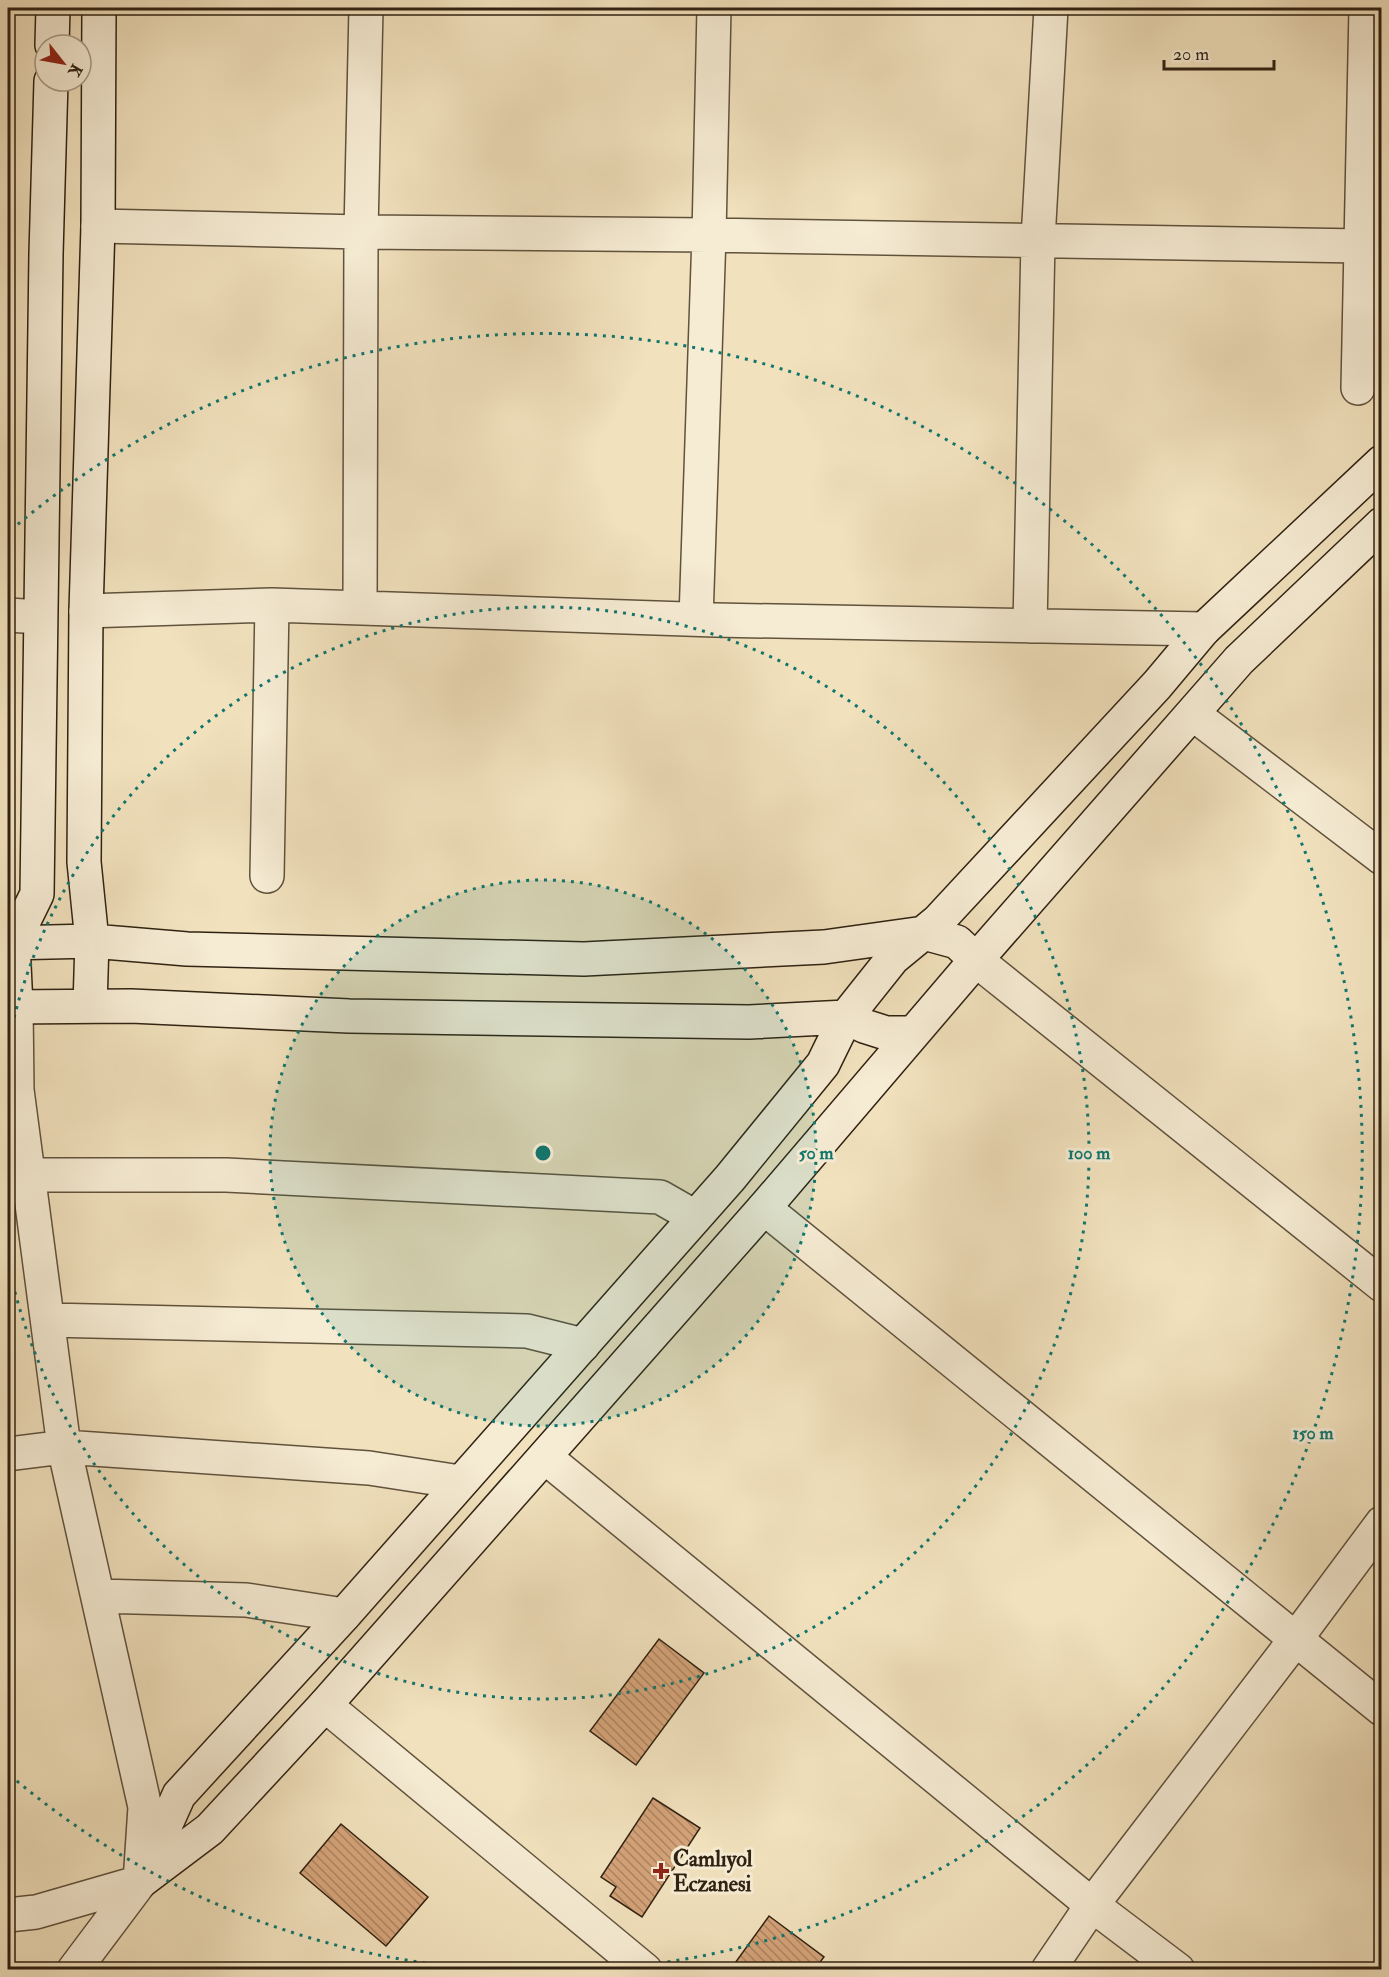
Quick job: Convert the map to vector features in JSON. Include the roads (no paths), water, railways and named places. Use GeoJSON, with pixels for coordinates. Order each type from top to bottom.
{"type":"FeatureCollection","features":[{"type":"Feature","properties":{"kind":"street"},"geometry":{"type":"LineString","coordinates":[[53,33],[54,8]]}},
{"type":"Feature","properties":{"kind":"street"},"geometry":{"type":"LineString","coordinates":[[90,1006],[92,941],[84,862],[86,611],[98,226],[99,8]]}},
{"type":"Feature","properties":{"kind":"street"},"geometry":{"type":"LineString","coordinates":[[360,607],[361,232],[366,8]]}},
{"type":"Feature","properties":{"kind":"street"},"geometry":{"type":"LineString","coordinates":[[696,619],[714,8]]}},
{"type":"Feature","properties":{"kind":"street"},"geometry":{"type":"LineString","coordinates":[[1030,626],[1038,240],[1052,8]]}},
{"type":"Feature","properties":{"kind":"street"},"geometry":{"type":"LineString","coordinates":[[1358,388],[1366,8]]}},
{"type":"Feature","properties":{"kind":"street"},"geometry":{"type":"LineString","coordinates":[[51,93],[46,255],[37,894],[10,943],[12,1007],[17,1090],[64,1447],[145,1807],[140,1882]]}},
{"type":"Feature","properties":{"kind":"street"},"geometry":{"type":"LineString","coordinates":[[98,226],[361,232],[709,235],[1362,246]]}},
{"type":"Feature","properties":{"kind":"street"},"geometry":{"type":"LineString","coordinates":[[74,1970],[140,1882],[179,1795],[344,1614],[730,1178],[823,1064],[846,1017],[893,958],[938,921],[1157,685],[1204,629],[1382,462]]}},
{"type":"Feature","properties":{"kind":"street"},"geometry":{"type":"LineString","coordinates":[[8,1915],[36,1912],[140,1882],[210,1829],[325,1705],[545,1457],[1239,660],[1382,524]]}},
{"type":"Feature","properties":{"kind":"street"},"geometry":{"type":"LineString","coordinates":[[86,611],[272,605],[696,619],[1204,629]]}},
{"type":"Feature","properties":{"kind":"street"},"geometry":{"type":"LineString","coordinates":[[267,876],[272,605]]}},
{"type":"Feature","properties":{"kind":"street"},"geometry":{"type":"LineString","coordinates":[[8,615],[40,617]]}},
{"type":"Feature","properties":{"kind":"street"},"geometry":{"type":"LineString","coordinates":[[1193,714],[1382,858]]}},
{"type":"Feature","properties":{"kind":"street"},"geometry":{"type":"LineString","coordinates":[[10,943],[92,941],[198,950],[584,959],[824,947],[924,933],[957,942],[976,960],[1382,1285]]}},
{"type":"Feature","properties":{"kind":"street"},"geometry":{"type":"LineString","coordinates":[[12,1007],[90,1006],[360,1016],[748,1022],[846,1017],[886,1033],[913,1034]]}},
{"type":"Feature","properties":{"kind":"street"},"geometry":{"type":"LineString","coordinates":[[28,1174],[225,1174],[648,1196],[660,1197],[695,1217]]}},
{"type":"Feature","properties":{"kind":"street"},"geometry":{"type":"LineString","coordinates":[[764,1208],[1382,1709]]}},
{"type":"Feature","properties":{"kind":"street"},"geometry":{"type":"LineString","coordinates":[[48,1320],[527,1331],[583,1345]]}},
{"type":"Feature","properties":{"kind":"street"},"geometry":{"type":"LineString","coordinates":[[8,1454],[64,1447],[369,1468],[460,1482]]}},
{"type":"Feature","properties":{"kind":"street"},"geometry":{"type":"LineString","coordinates":[[545,1457],[1092,1905],[1178,1970]]}},
{"type":"Feature","properties":{"kind":"street"},"geometry":{"type":"LineString","coordinates":[[1048,1970],[1092,1905],[1382,1523]]}},
{"type":"Feature","properties":{"kind":"street"},"geometry":{"type":"LineString","coordinates":[[98,1596],[246,1600],[344,1614]]}},
{"type":"Feature","properties":{"kind":"street"},"geometry":{"type":"LineString","coordinates":[[325,1705],[645,1970]]}},
{"type":"Feature","properties":{"kind":"place","name":"Camlıyol Eczanesi"},"geometry":{"type":"Point","coordinates":[661,1871]}}]}
